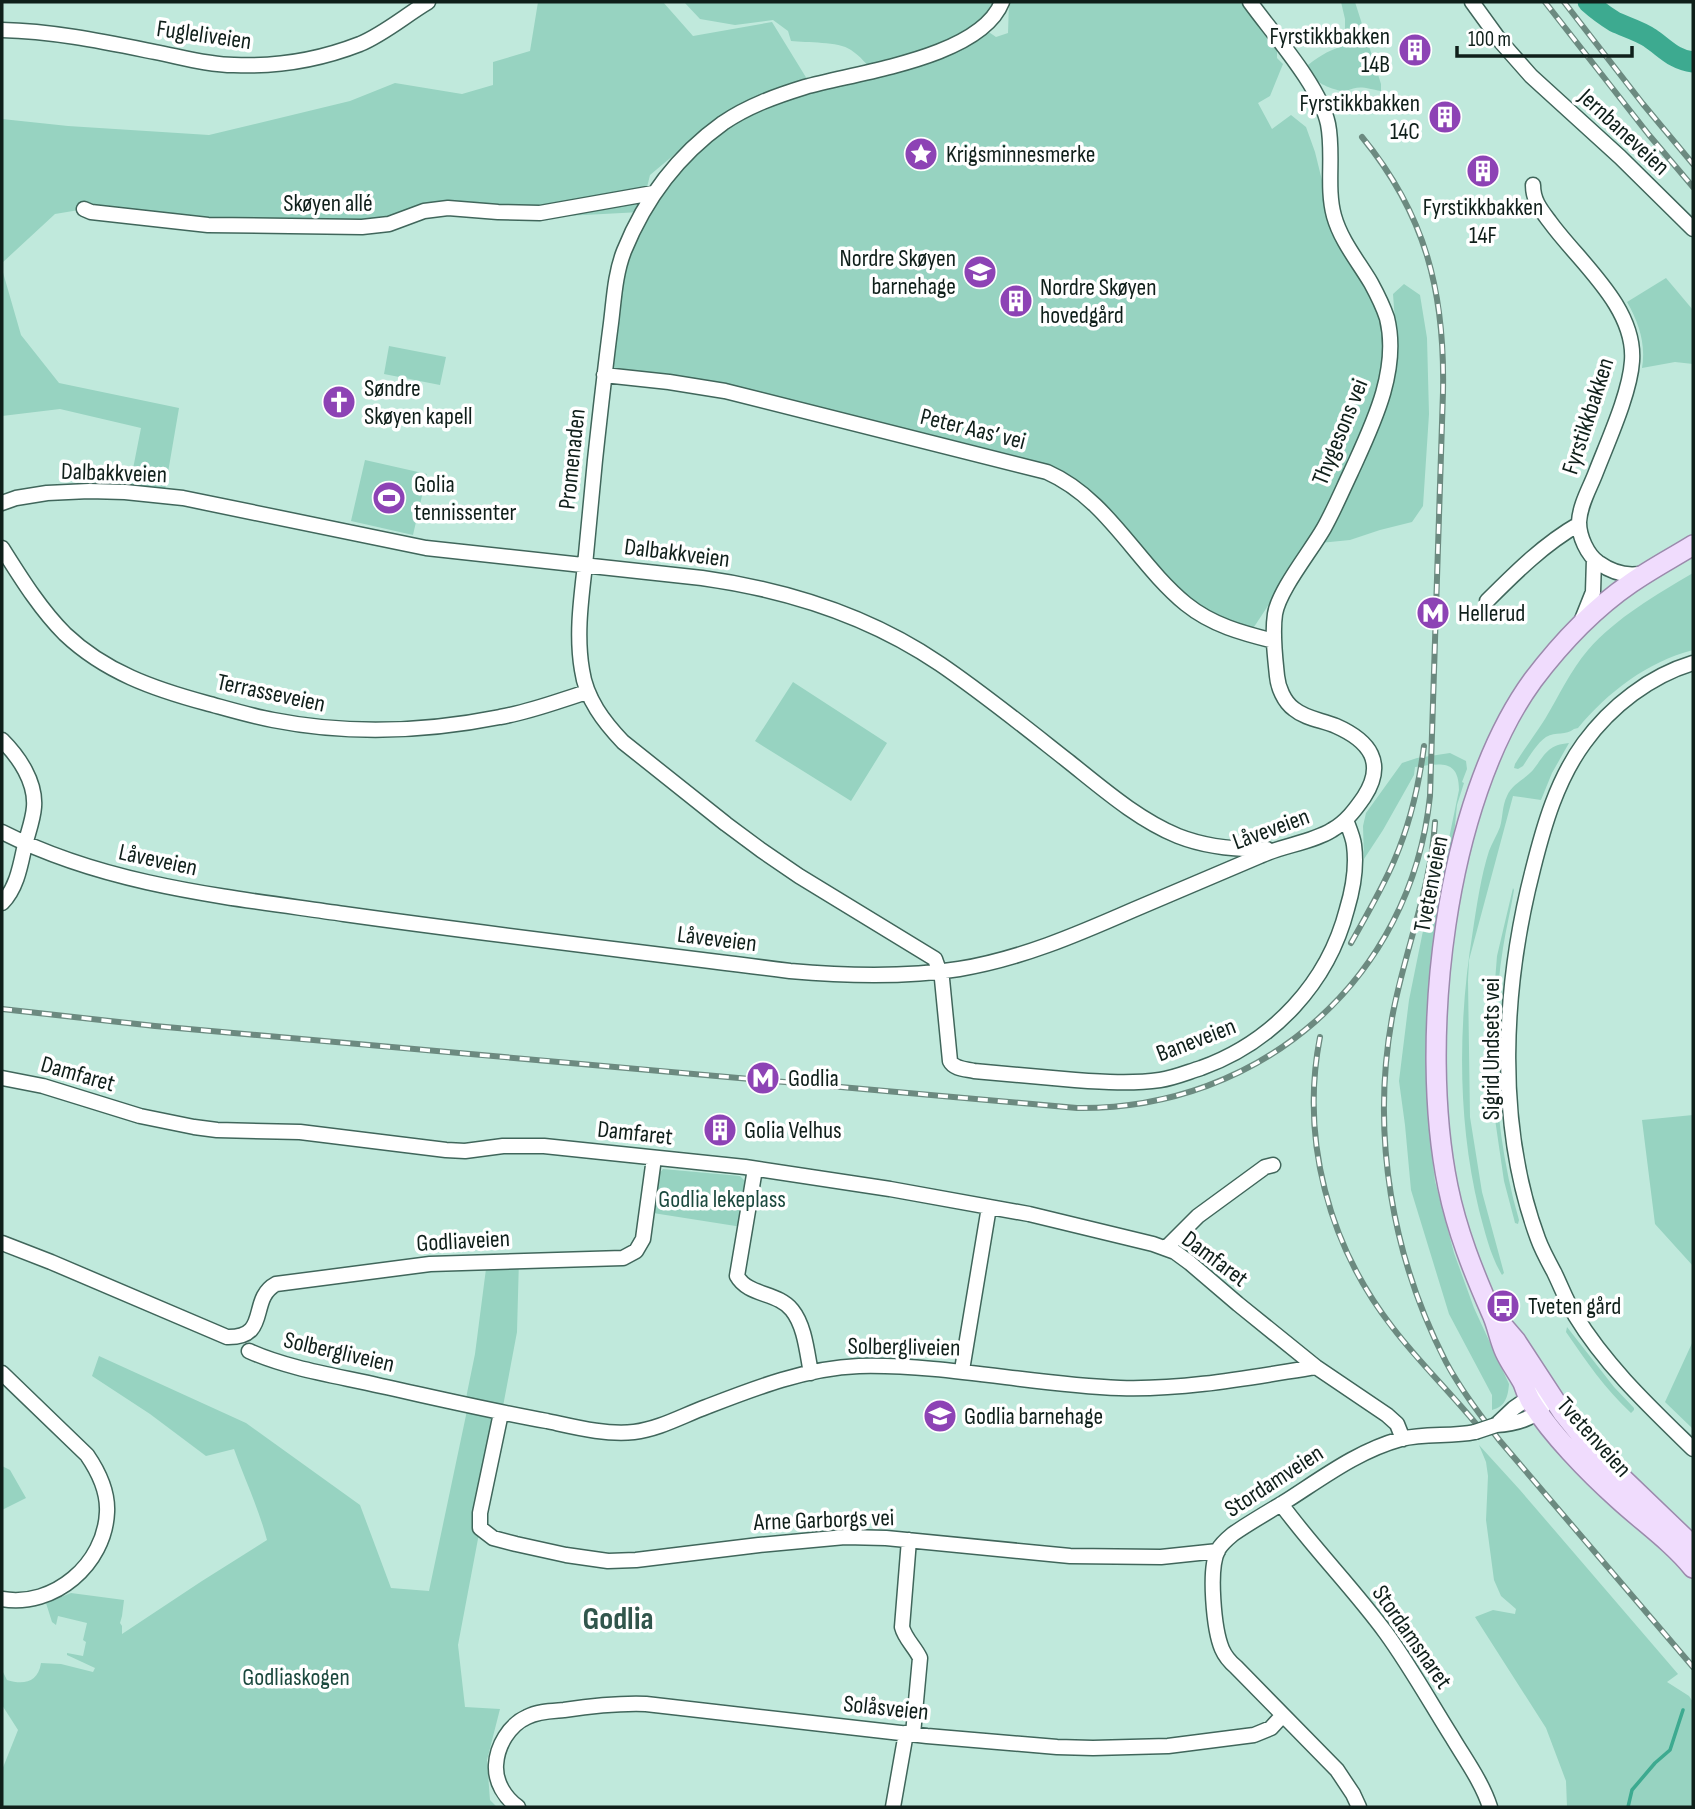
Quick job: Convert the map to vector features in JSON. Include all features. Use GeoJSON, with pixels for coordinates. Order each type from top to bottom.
{"type":"FeatureCollection","features":[{"type":"Feature","properties":{"kind":"main road","name":"Tvetenveien"},"geometry":{"type":"LineString","coordinates":[[1693,545],[1617,594],[1578,627],[1531,683],[1490,756],[1476,792],[1450,903],[1438,1004],[1437,1057],[1438,1115],[1448,1185],[1458,1227],[1504,1350],[1533,1404],[1553,1431],[1619,1500],[1693,1568]]}},
{"type":"Feature","properties":{"kind":"main road","name":"Tvetenveien"},"geometry":{"type":"LineString","coordinates":[[1492,1314],[1516,1341],[1563,1413],[1604,1462],[1693,1546]]}},
{"type":"Feature","properties":{"kind":"street","name":"Fugleliveien"},"geometry":{"type":"LineString","coordinates":[[2,30],[68,37],[219,64],[269,65],[318,58],[363,43],[428,2]]}},
{"type":"Feature","properties":{"kind":"street","name":"Promenaden"},"geometry":{"type":"LineString","coordinates":[[941,972],[930,955],[799,876],[726,824],[623,742],[611,729],[587,692],[579,654],[580,606],[615,289],[623,253],[638,218],[653,193],[694,147],[723,123],[755,104],[809,86],[906,63],[944,49],[982,29],[1002,2]]}},
{"type":"Feature","properties":{"kind":"street","name":"Thygesons vei"},"geometry":{"type":"LineString","coordinates":[[1250,2],[1299,68],[1324,110],[1329,135],[1334,218],[1385,313],[1390,345],[1388,373],[1382,395],[1369,432],[1325,525],[1280,598],[1274,640],[1278,681],[1288,704],[1303,715],[1336,726],[1352,735],[1371,751],[1375,764]]}},
{"type":"Feature","properties":{"kind":"street","name":"Jernbaneveien"},"geometry":{"type":"LineString","coordinates":[[1472,2],[1531,76],[1693,229]]}},
{"type":"Feature","properties":{"kind":"street","name":"Fyrstikkbakken"},"geometry":{"type":"LineString","coordinates":[[1534,185],[1534,195],[1542,212],[1615,302],[1632,346],[1626,389],[1585,498],[1579,524]]}},
{"type":"Feature","properties":{"kind":"street","name":"Skøyen allé"},"geometry":{"type":"LineString","coordinates":[[84,209],[208,225],[362,227],[390,224],[424,211],[448,208],[540,213],[653,193]]}},
{"type":"Feature","properties":{"kind":"street","name":"Peter Aas’ vei"},"geometry":{"type":"LineString","coordinates":[[604,375],[725,391],[1047,472],[1074,486],[1095,503],[1164,582],[1186,603],[1228,628],[1274,640]]}},
{"type":"Feature","properties":{"kind":"street","name":"Dalbakkveien"},"geometry":{"type":"LineString","coordinates":[[2,503],[47,493],[89,491],[183,498],[426,548],[745,584],[794,596],[838,611],[887,633],[940,664],[1112,796],[1154,824],[1200,843],[1232,849],[1279,848]]}},
{"type":"Feature","properties":{"kind":"street"},"geometry":{"type":"LineString","coordinates":[[1487,601],[1542,549],[1579,524],[1584,544],[1594,559],[1615,572],[1634,575],[1649,572]]}},
{"type":"Feature","properties":{"kind":"street","name":"Terrasseveien"},"geometry":{"type":"LineString","coordinates":[[2,548],[49,617],[66,635],[92,655],[148,686],[249,715],[334,729],[430,728],[502,717],[587,692]]}},
{"type":"Feature","properties":{"kind":"street"},"geometry":{"type":"LineString","coordinates":[[1578,627],[1593,592],[1594,559]]}},
{"type":"Feature","properties":{"kind":"street","name":"Sigrid Undsets vei"},"geometry":{"type":"LineString","coordinates":[[1693,663],[1648,683],[1616,707],[1583,745],[1562,783],[1542,834],[1516,948],[1510,1003],[1509,1066],[1513,1131],[1521,1182],[1537,1237],[1560,1289],[1605,1358],[1642,1400],[1693,1449]]}},
{"type":"Feature","properties":{"kind":"street"},"geometry":{"type":"LineString","coordinates":[[2,740],[18,759],[31,785],[34,804],[13,887],[2,903]]}},
{"type":"Feature","properties":{"kind":"street","name":"Låveveien"},"geometry":{"type":"LineString","coordinates":[[2,832],[64,859],[128,878],[185,890],[419,925],[800,972],[878,976],[941,972],[1045,947],[1279,848],[1324,834],[1346,820],[1372,783],[1375,764]]}},
{"type":"Feature","properties":{"kind":"street","name":"Baneveien"},"geometry":{"type":"LineString","coordinates":[[941,972],[950,1060],[957,1068],[1124,1083],[1163,1080],[1211,1064],[1233,1055],[1272,1028],[1308,990],[1331,954],[1352,893],[1354,845],[1346,820]]}},
{"type":"Feature","properties":{"kind":"street","name":"Damfaret"},"geometry":{"type":"LineString","coordinates":[[2,1078],[43,1086],[141,1115],[194,1127],[300,1132],[446,1150],[465,1151],[520,1145],[701,1161],[890,1189],[1091,1228],[1174,1252],[1316,1367],[1387,1415],[1396,1424],[1403,1439]]}},
{"type":"Feature","properties":{"kind":"street","name":"Godliaveien"},"geometry":{"type":"LineString","coordinates":[[2,1243],[227,1337],[239,1338],[250,1331],[257,1321],[265,1294],[276,1284],[430,1264],[623,1258],[636,1251],[643,1239],[654,1158]]}},
{"type":"Feature","properties":{"kind":"street"},"geometry":{"type":"LineString","coordinates":[[1166,1248],[1198,1216],[1265,1167],[1273,1165]]}},
{"type":"Feature","properties":{"kind":"street"},"geometry":{"type":"LineString","coordinates":[[755,1168],[737,1276],[744,1285],[774,1297],[791,1308],[802,1330],[811,1373]]}},
{"type":"Feature","properties":{"kind":"street"},"geometry":{"type":"LineString","coordinates":[[962,1370],[989,1207]]}},
{"type":"Feature","properties":{"kind":"street","name":"Solbergliveien"},"geometry":{"type":"LineString","coordinates":[[249,1352],[313,1370],[501,1413],[617,1432],[634,1432],[657,1427],[760,1386],[811,1373],[855,1366],[962,1370],[1094,1386],[1161,1388],[1316,1367]]}},
{"type":"Feature","properties":{"kind":"street"},"geometry":{"type":"LineString","coordinates":[[2,1373],[88,1455],[101,1482],[107,1511],[102,1542],[94,1556],[68,1583],[37,1598],[12,1601],[2,1599]]}},
{"type":"Feature","properties":{"kind":"street","name":"Stordamveien"},"geometry":{"type":"LineString","coordinates":[[1359,1807],[1337,1770],[1232,1663],[1221,1647],[1216,1628],[1213,1580],[1213,1565],[1218,1551],[1233,1534],[1349,1461],[1373,1449],[1430,1434],[1475,1432],[1502,1423],[1514,1408],[1533,1404],[1536,1393],[1550,1394]]}},
{"type":"Feature","properties":{"kind":"street","name":"Arne Garborgs vei"},"geometry":{"type":"LineString","coordinates":[[501,1413],[480,1513],[480,1528],[493,1538],[566,1555],[608,1561],[647,1559],[707,1550],[845,1537],[909,1540],[1070,1556],[1161,1557],[1218,1551]]}},
{"type":"Feature","properties":{"kind":"street","name":"Stordamsnaret"},"geometry":{"type":"LineString","coordinates":[[1281,1504],[1387,1634],[1436,1709],[1490,1807]]}},
{"type":"Feature","properties":{"kind":"street"},"geometry":{"type":"LineString","coordinates":[[893,1807],[909,1734],[920,1658],[904,1635],[902,1627],[909,1540]]}},
{"type":"Feature","properties":{"kind":"street","name":"Solåsveien"},"geometry":{"type":"LineString","coordinates":[[518,1807],[504,1793],[498,1780],[498,1754],[511,1729],[528,1716],[538,1713],[630,1703],[1057,1748],[1168,1746],[1260,1734],[1271,1728],[1282,1716]]}},
{"type":"Feature","properties":{"kind":"green space"},"geometry":{"type":"Polygon","coordinates":[[[538,2],[663,2],[693,36],[772,22],[807,79],[761,95],[700,133],[650,175],[641,212],[507,219],[435,209],[388,225],[247,226],[85,209],[55,214],[2,263],[2,119],[209,135],[350,101],[395,83],[462,94],[493,85],[493,62],[530,51],[538,2]]]}},
{"type":"Feature","properties":{"kind":"green space"},"geometry":{"type":"Polygon","coordinates":[[[684,2],[995,2],[977,24],[996,37],[1008,33],[1009,2],[1242,2],[1277,47],[1277,58],[1283,64],[1270,96],[1258,103],[1272,129],[1291,115],[1306,127],[1333,225],[1370,291],[1382,320],[1385,352],[1384,370],[1346,469],[1303,553],[1252,630],[1214,615],[1185,596],[1051,469],[1012,456],[724,385],[611,368],[618,300],[632,241],[670,181],[701,147],[741,119],[809,91],[874,74],[861,58],[845,47],[791,41],[788,31],[773,20],[735,25],[700,19],[684,2]]]}},
{"type":"Feature","properties":{"kind":"green space"},"geometry":{"type":"Polygon","coordinates":[[[1341,2],[1355,2],[1381,91],[1359,88],[1345,92],[1338,90],[1318,81],[1304,68],[1345,43],[1345,19],[1341,2]]]}},
{"type":"Feature","properties":{"kind":"green space"},"geometry":{"type":"Polygon","coordinates":[[[2,269],[21,335],[59,383],[179,408],[165,490],[130,484],[141,428],[60,409],[2,416],[2,269]]]}},
{"type":"Feature","properties":{"kind":"green space"},"geometry":{"type":"Polygon","coordinates":[[[1666,278],[1693,310],[1693,364],[1675,362],[1642,368],[1640,334],[1627,302],[1666,278]]]}},
{"type":"Feature","properties":{"kind":"green space"},"geometry":{"type":"Polygon","coordinates":[[[1404,284],[1420,295],[1427,338],[1429,414],[1423,506],[1412,522],[1350,540],[1320,543],[1393,372],[1397,348],[1393,294],[1404,284]]]}},
{"type":"Feature","properties":{"kind":"green space"},"geometry":{"type":"Polygon","coordinates":[[[389,346],[446,357],[440,385],[384,374],[389,346]]]}},
{"type":"Feature","properties":{"kind":"green space","name":"Golia tennissenter"},"geometry":{"type":"Polygon","coordinates":[[[365,460],[427,474],[413,535],[351,521],[365,460]]]}},
{"type":"Feature","properties":{"kind":"green space"},"geometry":{"type":"Polygon","coordinates":[[[1693,573],[1693,650],[1644,670],[1602,702],[1578,728],[1546,737],[1536,746],[1523,766],[1514,768],[1570,675],[1599,638],[1651,598],[1693,573]]]}},
{"type":"Feature","properties":{"kind":"green space"},"geometry":{"type":"Polygon","coordinates":[[[793,682],[887,743],[851,801],[755,741],[793,682]]]}},
{"type":"Feature","properties":{"kind":"green space"},"geometry":{"type":"Polygon","coordinates":[[[1569,743],[1541,800],[1513,796],[1469,960],[1470,1117],[1482,1192],[1504,1273],[1502,1275],[1491,1251],[1479,1210],[1463,1105],[1463,1035],[1468,964],[1484,870],[1500,827],[1507,796],[1547,752],[1556,746],[1569,743]]]}},
{"type":"Feature","properties":{"kind":"green space"},"geometry":{"type":"Polygon","coordinates":[[[1450,753],[1466,761],[1467,769],[1457,805],[1431,967],[1426,1050],[1428,1121],[1435,1181],[1454,1253],[1474,1308],[1509,1384],[1505,1401],[1492,1410],[1492,1395],[1449,1314],[1411,1190],[1399,1081],[1409,1000],[1425,921],[1436,901],[1459,790],[1456,772],[1446,765],[1415,767],[1414,775],[1364,859],[1363,826],[1366,813],[1402,763],[1450,753]]]}},
{"type":"Feature","properties":{"kind":"green space"},"geometry":{"type":"Polygon","coordinates":[[[1513,888],[1499,982],[1495,1050],[1499,1119],[1518,1224],[1515,1223],[1504,1181],[1495,1119],[1493,1006],[1497,956],[1513,888]]]}},
{"type":"Feature","properties":{"kind":"green space"},"geometry":{"type":"Polygon","coordinates":[[[1693,1115],[1693,1266],[1655,1224],[1642,1120],[1693,1115]]]}},
{"type":"Feature","properties":{"kind":"green space","name":"Godlia lekeplass"},"geometry":{"type":"Polygon","coordinates":[[[663,1169],[740,1176],[747,1183],[742,1227],[653,1213],[657,1176],[663,1169]]]}},
{"type":"Feature","properties":{"kind":"green space","name":"Godliaskogen"},"geometry":{"type":"Polygon","coordinates":[[[519,1259],[517,1332],[458,1645],[465,1707],[500,1709],[487,1760],[490,1800],[497,1807],[2,1807],[2,1770],[18,1730],[2,1705],[2,1670],[7,1680],[24,1682],[37,1675],[41,1663],[61,1664],[93,1672],[95,1668],[67,1655],[83,1656],[87,1623],[58,1616],[56,1625],[52,1622],[46,1603],[71,1593],[124,1600],[120,1623],[122,1634],[267,1540],[234,1449],[206,1456],[150,1414],[92,1376],[99,1356],[246,1423],[360,1505],[391,1588],[429,1591],[469,1401],[466,1398],[475,1354],[487,1261],[519,1259]]]}},
{"type":"Feature","properties":{"kind":"green space"},"geometry":{"type":"Polygon","coordinates":[[[1567,1327],[1634,1408],[1631,1413],[1588,1364],[1566,1332],[1567,1327]]]}},
{"type":"Feature","properties":{"kind":"green space"},"geometry":{"type":"Polygon","coordinates":[[[1693,1341],[1693,1429],[1665,1402],[1693,1341]]]}},
{"type":"Feature","properties":{"kind":"green space"},"geometry":{"type":"Polygon","coordinates":[[[1479,1445],[1678,1674],[1667,1682],[1689,1696],[1693,1702],[1693,1807],[1567,1807],[1566,1781],[1546,1728],[1475,1617],[1493,1610],[1515,1614],[1516,1609],[1501,1596],[1494,1580],[1486,1520],[1488,1476],[1479,1445]]]}},
{"type":"Feature","properties":{"kind":"green space"},"geometry":{"type":"Polygon","coordinates":[[[2,1466],[10,1470],[26,1498],[2,1510],[2,1466]]]}},
{"type":"Feature","properties":{"kind":"waterway"},"geometry":{"type":"LineString","coordinates":[[1588,2],[1615,22],[1646,36],[1675,56],[1693,62]]}},
{"type":"Feature","properties":{"kind":"waterway"},"geometry":{"type":"LineString","coordinates":[[1628,1807],[1632,1790],[1670,1750],[1683,1710]]}},
{"type":"Feature","properties":{"kind":"railway"},"geometry":{"type":"LineString","coordinates":[[1545,2],[1693,187]]}},
{"type":"Feature","properties":{"kind":"railway"},"geometry":{"type":"LineString","coordinates":[[1564,2],[1693,164]]}},
{"type":"Feature","properties":{"kind":"railway"},"geometry":{"type":"LineString","coordinates":[[2,1009],[155,1026],[1077,1108],[1144,1103],[1207,1086],[1265,1058],[1315,1021],[1358,976],[1393,922],[1417,862],[1430,796],[1443,392],[1440,321],[1435,288],[1416,226],[1384,166],[1362,137]]}},
{"type":"Feature","properties":{"kind":"railway"},"geometry":{"type":"LineString","coordinates":[[1351,943],[1400,847],[1413,804],[1424,746]]}},
{"type":"Feature","properties":{"kind":"railway"},"geometry":{"type":"LineString","coordinates":[[1435,822],[1428,872],[1397,993],[1386,1062],[1384,1106],[1391,1195],[1412,1280],[1427,1322],[1446,1362],[1500,1441],[1693,1667]]}},
{"type":"Feature","properties":{"kind":"railway"},"geometry":{"type":"LineString","coordinates":[[1320,1037],[1314,1114],[1317,1153],[1337,1227],[1352,1262],[1393,1328],[1477,1425]]}},
{"type":"Feature","properties":{"kind":"place","name":"Fyrstikkbakken 14B"},"geometry":{"type":"Point","coordinates":[1415,50]}},
{"type":"Feature","properties":{"kind":"place","name":"Fyrstikkbakken 14C"},"geometry":{"type":"Point","coordinates":[1445,117]}},
{"type":"Feature","properties":{"kind":"place","name":"Krigsminnesmerke"},"geometry":{"type":"Point","coordinates":[921,154]}},
{"type":"Feature","properties":{"kind":"place","name":"Fyrstikkbakken 14F"},"geometry":{"type":"Point","coordinates":[1483,171]}},
{"type":"Feature","properties":{"kind":"place","name":"Nordre Skøyen barnehage"},"geometry":{"type":"Point","coordinates":[980,272]}},
{"type":"Feature","properties":{"kind":"place","name":"Nordre Skøyen hovedgård"},"geometry":{"type":"Point","coordinates":[1016,301]}},
{"type":"Feature","properties":{"kind":"place","name":"Søndre Skøyen kapell"},"geometry":{"type":"Point","coordinates":[339,402]}},
{"type":"Feature","properties":{"kind":"place","name":"Golia tennissenter"},"geometry":{"type":"Point","coordinates":[389,498]}},
{"type":"Feature","properties":{"kind":"place","name":"Hellerud"},"geometry":{"type":"Point","coordinates":[1433,613]}},
{"type":"Feature","properties":{"kind":"place","name":"Godlia"},"geometry":{"type":"Point","coordinates":[763,1078]}},
{"type":"Feature","properties":{"kind":"place","name":"Golia Velhus"},"geometry":{"type":"Point","coordinates":[720,1130]}},
{"type":"Feature","properties":{"kind":"place","name":"Tveten gård"},"geometry":{"type":"Point","coordinates":[1503,1306]}},
{"type":"Feature","properties":{"kind":"place","name":"Godlia barnehage"},"geometry":{"type":"Point","coordinates":[940,1416]}},
{"type":"Feature","properties":{"kind":"district","name":"Godlia"},"geometry":{"type":"Point","coordinates":[618,1619]}}]}
